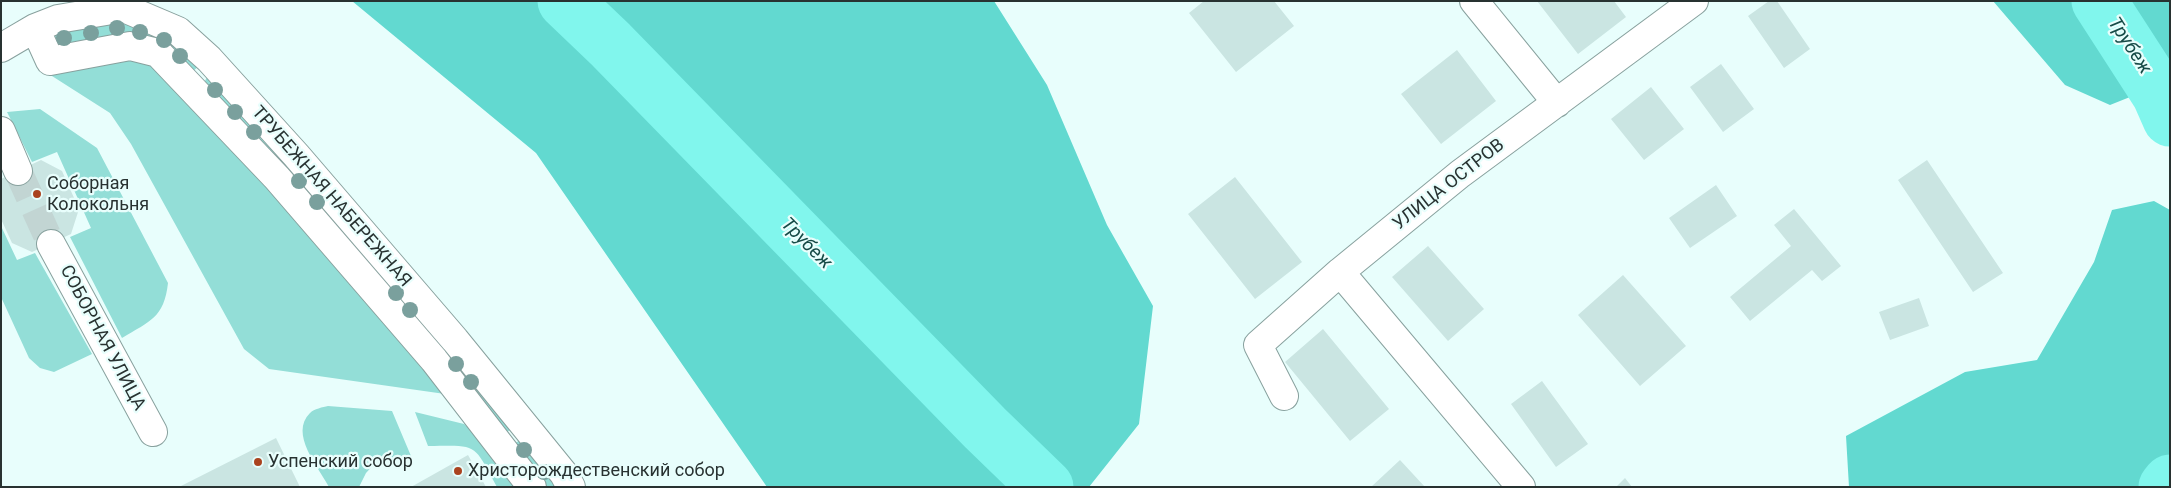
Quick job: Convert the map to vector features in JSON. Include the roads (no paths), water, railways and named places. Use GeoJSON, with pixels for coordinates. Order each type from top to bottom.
{"type":"FeatureCollection","features":[{"type":"Feature","properties":{"kind":"street"},"geometry":{"type":"LineString","coordinates":[[1474,1],[1557,103]]}},
{"type":"Feature","properties":{"kind":"street","name":"УЛИЦА ОСТРОВ"},"geometry":{"type":"LineString","coordinates":[[1284,396],[1258,345],[1340,272],[1460,174],[1694,1]]}},
{"type":"Feature","properties":{"kind":"street","name":"ТРУБЕЖНАЯ НАБЕРЕЖНАЯ"},"geometry":{"type":"LineString","coordinates":[[1,48],[35,28],[58,19],[124,8],[178,31],[209,59],[296,155],[488,380],[564,474],[571,487]]}},
{"type":"Feature","properties":{"kind":"street","name":"ТРУБЕЖНАЯ НАБЕРЕЖНАЯ"},"geometry":{"type":"LineString","coordinates":[[35,28],[50,61],[130,46],[158,53],[277,178],[434,360],[532,487]]}},
{"type":"Feature","properties":{"kind":"street"},"geometry":{"type":"LineString","coordinates":[[1,131],[18,170]]}},
{"type":"Feature","properties":{"kind":"street","name":"СОБОРНАЯ УЛИЦА"},"geometry":{"type":"LineString","coordinates":[[51,244],[153,432]]}},
{"type":"Feature","properties":{"kind":"street"},"geometry":{"type":"LineString","coordinates":[[1340,272],[1521,487]]}},
{"type":"Feature","properties":{"kind":"waterway","name":"Трубеж"},"geometry":{"type":"LineString","coordinates":[[565,1],[610,44],[985,428],[1046,487]]}},
{"type":"Feature","properties":{"kind":"waterway","name":"Трубеж"},"geometry":{"type":"LineString","coordinates":[[2099,1],[2159,94],[2170,119]]}},
{"type":"Feature","properties":{"kind":"waterway","name":"Трубеж"},"geometry":{"type":"LineString","coordinates":[[2166,487],[2170,482]]}},
{"type":"Feature","properties":{"kind":"tunnel"},"geometry":{"type":"LineString","coordinates":[[18,171],[51,244]]}},
{"type":"Feature","properties":{"kind":"place","name":"Соборная Колокольня"},"geometry":{"type":"Point","coordinates":[37,194]}},
{"type":"Feature","properties":{"kind":"place","name":"Успенский собор"},"geometry":{"type":"Point","coordinates":[258,462]}},
{"type":"Feature","properties":{"kind":"place","name":"Христорождественский собор"},"geometry":{"type":"Point","coordinates":[458,471]}}]}
